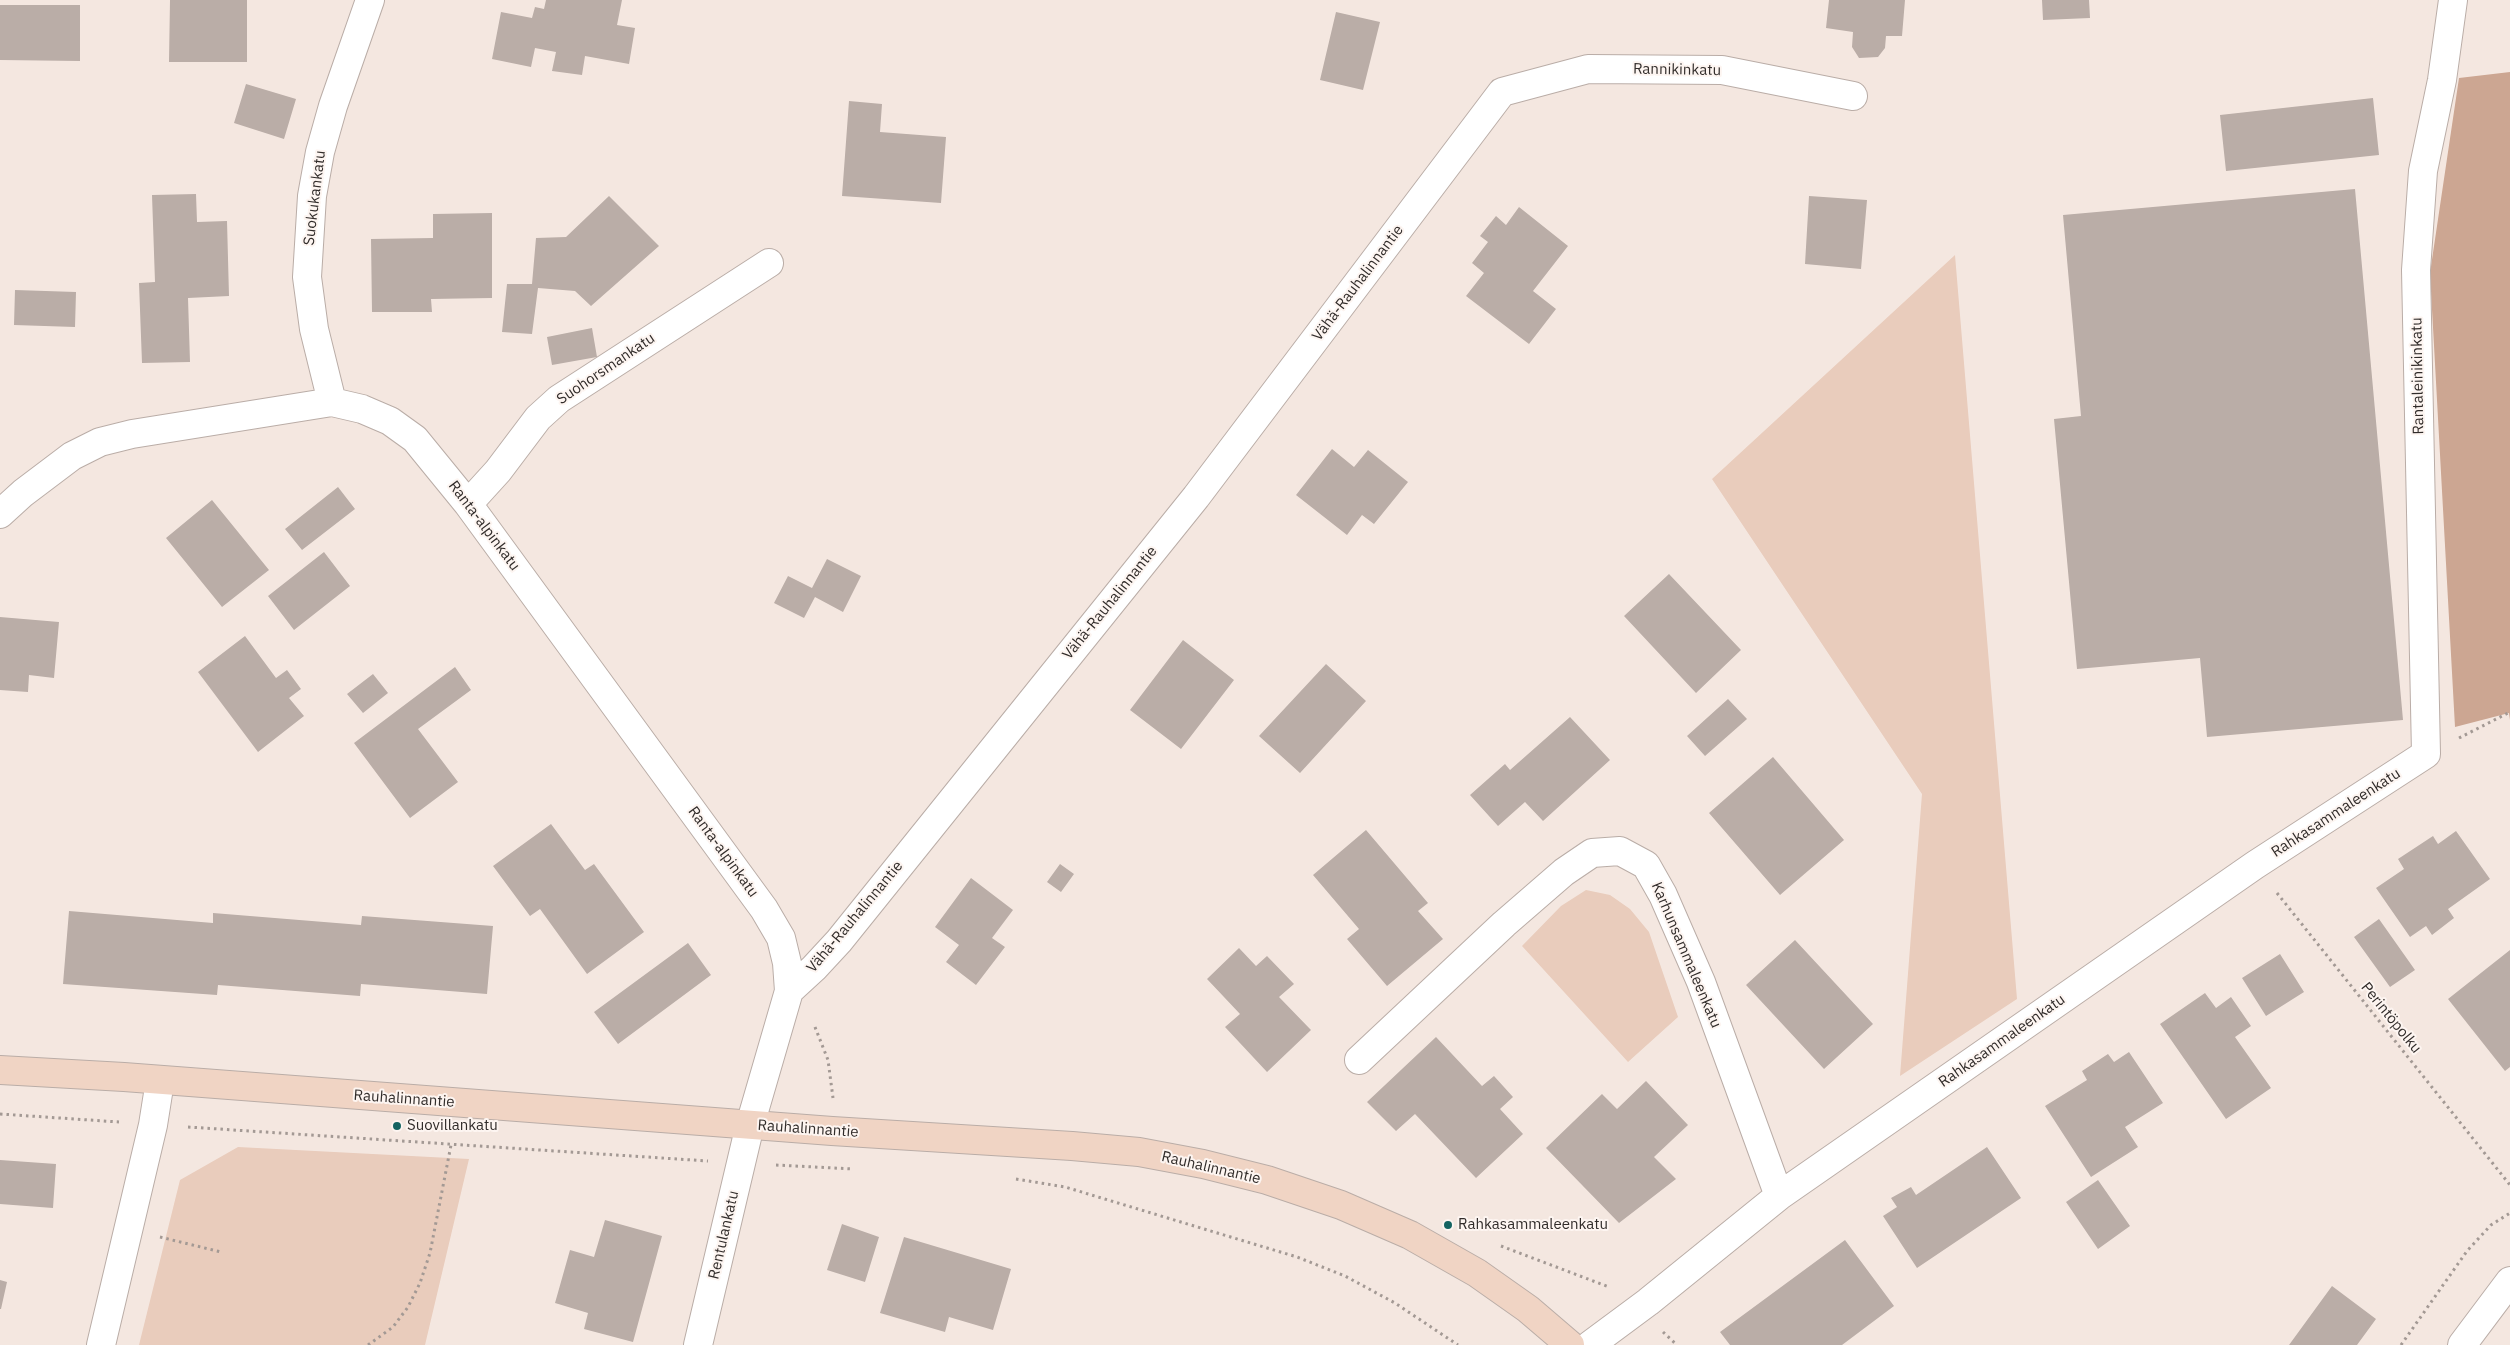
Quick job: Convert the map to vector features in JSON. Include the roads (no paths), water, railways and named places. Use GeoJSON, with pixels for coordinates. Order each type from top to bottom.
{"type":"FeatureCollection","features":[{"type":"Feature","properties":{"kind":"street","name":"Suokukankatu"},"geometry":{"type":"LineString","coordinates":[[332,402],[314,330],[307,277],[312,196],[320,152],[333,106],[370,0]]}},
{"type":"Feature","properties":{"kind":"street","name":"Rantaleinikinkatu"},"geometry":{"type":"LineString","coordinates":[[2426,754],[2416,270],[2423,171],[2442,80],[2453,0]]}},
{"type":"Feature","properties":{"kind":"street","name":"Rannikinkatu"},"geometry":{"type":"LineString","coordinates":[[1502,92],[1588,69],[1722,70],[1852,96]]}},
{"type":"Feature","properties":{"kind":"street","name":"Vähä-Rauhalinnantie"},"geometry":{"type":"LineString","coordinates":[[789,991],[839,941],[1196,497],[1502,92]]}},
{"type":"Feature","properties":{"kind":"street","name":"Suohorsmankatu"},"geometry":{"type":"LineString","coordinates":[[468,504],[498,472],[538,418],[559,399],[769,264]]}},
{"type":"Feature","properties":{"kind":"street","name":"Ranta-alpinkatu"},"geometry":{"type":"LineString","coordinates":[[0,514],[46,475],[72,456],[100,442],[132,434],[332,402],[362,409],[390,421],[415,439],[468,504],[764,909],[781,938],[787,963],[789,991]]}},
{"type":"Feature","properties":{"kind":"street","name":"Rahkasammaleenkatu"},"geometry":{"type":"LineString","coordinates":[[1590,1345],[1648,1302],[1779,1196],[2255,865],[2426,754]]}},
{"type":"Feature","properties":{"kind":"street","name":"Karhunsammaleenkatu"},"geometry":{"type":"LineString","coordinates":[[1359,1060],[1504,924],[1564,872],[1592,854],[1620,851],[1646,865],[1663,895],[1701,982],[1779,1196]]}},
{"type":"Feature","properties":{"kind":"street"},"geometry":{"type":"LineString","coordinates":[[750,1125],[789,991]]}},
{"type":"Feature","properties":{"kind":"street","name":"Rauhalinnantie"},"geometry":{"type":"LineString","coordinates":[[0,1070],[1139,1152],[1202,1164],[1267,1180],[1341,1205],[1410,1235],[1477,1273],[1528,1309],[1570,1345]]}},
{"type":"Feature","properties":{"kind":"street"},"geometry":{"type":"LineString","coordinates":[[101,1345],[153,1125],[160,1082]]}},
{"type":"Feature","properties":{"kind":"street","name":"Rentulankatu"},"geometry":{"type":"LineString","coordinates":[[698,1345],[750,1125]]}},
{"type":"Feature","properties":{"kind":"street"},"geometry":{"type":"LineString","coordinates":[[2462,1345],[2510,1281]]}},
{"type":"Feature","properties":{"kind":"place","name":"Suovillankatu"},"geometry":{"type":"Point","coordinates":[397,1126]}},
{"type":"Feature","properties":{"kind":"place","name":"Rahkasammaleenkatu"},"geometry":{"type":"Point","coordinates":[1448,1225]}}]}
